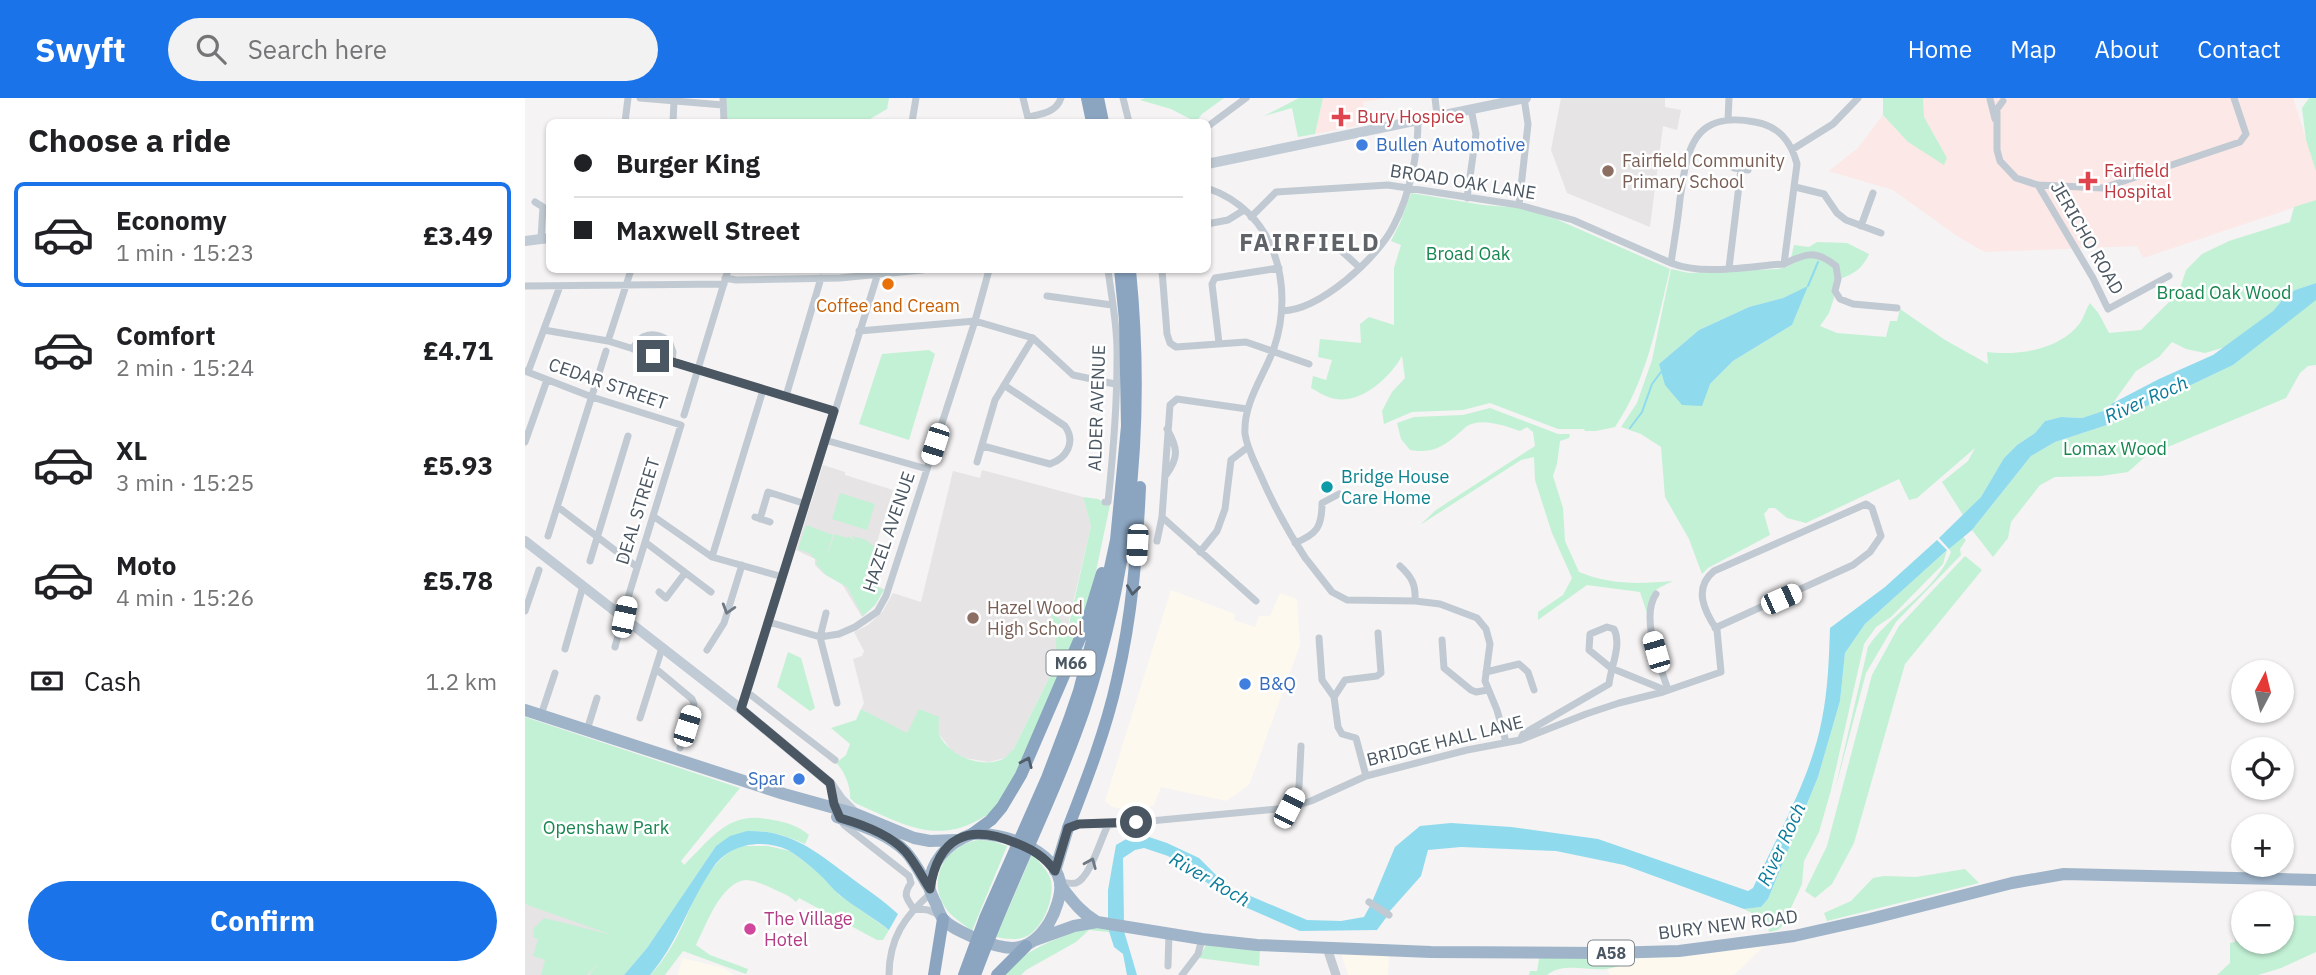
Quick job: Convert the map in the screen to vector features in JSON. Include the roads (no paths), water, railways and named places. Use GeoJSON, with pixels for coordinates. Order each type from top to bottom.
{"type":"FeatureCollection","features":[{"type":"Feature","properties":{"kind":"highway"},"geometry":{"type":"LineString","coordinates":[[1087,98],[1092,119]]}},
{"type":"Feature","properties":{"kind":"highway"},"geometry":{"type":"LineString","coordinates":[[1098,98],[1103,119]]}},
{"type":"Feature","properties":{"kind":"highway","name":"M66"},"geometry":{"type":"LineString","coordinates":[[1031,826],[1079,691],[1116,540],[1127,426],[1125,320],[1120,273]]}},
{"type":"Feature","properties":{"kind":"highway","name":"M66"},"geometry":{"type":"LineString","coordinates":[[1068,828],[1099,743],[1117,681],[1130,614],[1141,433],[1130,273]]}},
{"type":"Feature","properties":{"kind":"highway","name":"M66"},"geometry":{"type":"LineString","coordinates":[[972,834],[991,820],[1002,807],[1021,775],[1087,622],[1120,494]]}},
{"type":"Feature","properties":{"kind":"highway","name":"M66"},"geometry":{"type":"LineString","coordinates":[[964,975],[1075,735],[1099,662],[1134,517]]}},
{"type":"Feature","properties":{"kind":"highway"},"geometry":{"type":"LineString","coordinates":[[525,710],[838,813],[901,847],[931,891],[942,922],[934,975]]}},
{"type":"Feature","properties":{"kind":"highway"},"geometry":{"type":"LineString","coordinates":[[838,813],[856,814],[914,838],[956,841]]}},
{"type":"Feature","properties":{"kind":"highway"},"geometry":{"type":"LineString","coordinates":[[997,975],[1048,925],[1054,911],[1060,852],[1068,828]]}},
{"type":"Feature","properties":{"kind":"highway"},"geometry":{"type":"LineString","coordinates":[[931,891],[936,863],[944,850],[972,834],[999,836],[1034,850],[1048,860],[1076,906],[1102,922]]}},
{"type":"Feature","properties":{"kind":"highway","name":"BURY NEW ROAD"},"geometry":{"type":"LineString","coordinates":[[1030,943],[1074,926],[1102,922],[1202,939],[1327,948],[1607,953],[1679,951],[1791,937],[2012,883],[2064,874],[2316,880]]}},
{"type":"Feature","properties":{"kind":"highway","name":"M66"},"geometry":{"type":"LineString","coordinates":[[975,975],[989,920]]}},
{"type":"Feature","properties":{"kind":"highway","name":"A58"},"geometry":{"type":"LineString","coordinates":[[942,922],[997,947],[1012,949],[1030,943]]}},
{"type":"Feature","properties":{"kind":"main road"},"geometry":{"type":"LineString","coordinates":[[1211,163],[1525,98]]}},
{"type":"Feature","properties":{"kind":"main road"},"geometry":{"type":"LineString","coordinates":[[525,241],[545,238]]}},
{"type":"Feature","properties":{"kind":"main road"},"geometry":{"type":"LineString","coordinates":[[525,541],[741,709],[830,783],[856,814]]}},
{"type":"Feature","properties":{"kind":"main road"},"geometry":{"type":"LineString","coordinates":[[830,783],[838,813]]}},
{"type":"Feature","properties":{"kind":"street"},"geometry":{"type":"LineString","coordinates":[[625,119],[628,98]]}},
{"type":"Feature","properties":{"kind":"street"},"geometry":{"type":"LineString","coordinates":[[640,98],[723,101],[724,119]]}},
{"type":"Feature","properties":{"kind":"street"},"geometry":{"type":"LineString","coordinates":[[912,119],[916,98]]}},
{"type":"Feature","properties":{"kind":"street"},"geometry":{"type":"LineString","coordinates":[[1023,98],[1028,119]]}},
{"type":"Feature","properties":{"kind":"street"},"geometry":{"type":"LineString","coordinates":[[1030,119],[1054,109],[1061,98]]}},
{"type":"Feature","properties":{"kind":"street"},"geometry":{"type":"LineString","coordinates":[[1123,98],[1128,119]]}},
{"type":"Feature","properties":{"kind":"street"},"geometry":{"type":"LineString","coordinates":[[1211,124],[1246,98]]}},
{"type":"Feature","properties":{"kind":"street"},"geometry":{"type":"LineString","coordinates":[[1435,98],[1437,115]]}},
{"type":"Feature","properties":{"kind":"street"},"geometry":{"type":"LineString","coordinates":[[1519,205],[1528,124],[1525,98]]}},
{"type":"Feature","properties":{"kind":"street"},"geometry":{"type":"LineString","coordinates":[[1728,120],[1729,98]]}},
{"type":"Feature","properties":{"kind":"street"},"geometry":{"type":"LineString","coordinates":[[1793,149],[1833,124],[1858,98]]}},
{"type":"Feature","properties":{"kind":"street"},"geometry":{"type":"LineString","coordinates":[[1990,98],[1996,102],[2004,99]]}},
{"type":"Feature","properties":{"kind":"street"},"geometry":{"type":"LineString","coordinates":[[1990,98],[1997,126]]}},
{"type":"Feature","properties":{"kind":"street"},"geometry":{"type":"LineString","coordinates":[[2038,185],[2103,188],[2241,142],[2246,134],[2234,98]]}},
{"type":"Feature","properties":{"kind":"street","name":"JERICHO ROAD"},"geometry":{"type":"LineString","coordinates":[[2004,99],[1997,109],[1997,154],[2003,167],[2016,178],[2038,185],[2093,278],[2108,309],[2169,276]]}},
{"type":"Feature","properties":{"kind":"street"},"geometry":{"type":"LineString","coordinates":[[673,119],[674,101]]}},
{"type":"Feature","properties":{"kind":"street"},"geometry":{"type":"LineString","coordinates":[[1467,198],[1476,134],[1471,109]]}},
{"type":"Feature","properties":{"kind":"street"},"geometry":{"type":"LineString","coordinates":[[1282,312],[1322,299],[1359,267],[1384,240],[1394,225],[1409,188],[1418,120]]}},
{"type":"Feature","properties":{"kind":"street"},"geometry":{"type":"LineString","coordinates":[[1784,264],[1797,164],[1793,149],[1781,133],[1769,126],[1750,121],[1716,122],[1700,133],[1688,154],[1671,263],[1690,269],[1729,268],[1784,264],[1804,254],[1824,256],[1836,266],[1838,279],[1835,291],[1840,299],[1853,304],[1896,309]]}},
{"type":"Feature","properties":{"kind":"street"},"geometry":{"type":"LineString","coordinates":[[1729,268],[1741,169]]}},
{"type":"Feature","properties":{"kind":"street","name":"BROAD OAK LANE"},"geometry":{"type":"LineString","coordinates":[[1251,217],[1276,192],[1388,185],[1519,205],[1573,220],[1671,263]]}},
{"type":"Feature","properties":{"kind":"street"},"geometry":{"type":"LineString","coordinates":[[1795,187],[1824,194],[1837,213],[1846,220],[1881,233]]}},
{"type":"Feature","properties":{"kind":"street"},"geometry":{"type":"LineString","coordinates":[[1211,190],[1231,198],[1251,217],[1271,244],[1279,268],[1282,312],[1273,350],[1247,409],[1245,432],[1248,447],[1275,507],[1306,560],[1332,592],[1347,600],[1440,604],[1477,618],[1486,629],[1490,644],[1485,681],[1506,742]]}},
{"type":"Feature","properties":{"kind":"street"},"geometry":{"type":"LineString","coordinates":[[1861,226],[1873,193]]}},
{"type":"Feature","properties":{"kind":"street"},"geometry":{"type":"LineString","coordinates":[[539,205],[545,238]]}},
{"type":"Feature","properties":{"kind":"street"},"geometry":{"type":"LineString","coordinates":[[1211,223],[1228,220],[1244,210]]}},
{"type":"Feature","properties":{"kind":"street"},"geometry":{"type":"LineString","coordinates":[[1335,245],[1359,267]]}},
{"type":"Feature","properties":{"kind":"street"},"geometry":{"type":"LineString","coordinates":[[1219,343],[1212,284],[1215,278],[1279,268]]}},
{"type":"Feature","properties":{"kind":"street"},"geometry":{"type":"LineString","coordinates":[[608,341],[630,273]]}},
{"type":"Feature","properties":{"kind":"street"},"geometry":{"type":"LineString","coordinates":[[525,286],[627,284],[726,277],[736,280],[821,278],[868,273]]}},
{"type":"Feature","properties":{"kind":"street"},"geometry":{"type":"LineString","coordinates":[[741,709],[878,273]]}},
{"type":"Feature","properties":{"kind":"street","name":"HAZEL AVENUE"},"geometry":{"type":"LineString","coordinates":[[820,637],[839,634],[855,627],[877,612],[886,596],[988,273]]}},
{"type":"Feature","properties":{"kind":"street","name":"ALDER AVENUE"},"geometry":{"type":"LineString","coordinates":[[1105,502],[1108,502],[1116,418],[1115,384],[1118,361],[1108,273]]}},
{"type":"Feature","properties":{"kind":"street"},"geometry":{"type":"LineString","coordinates":[[1162,273],[1167,334],[1170,343],[1176,347],[1245,342],[1309,364]]}},
{"type":"Feature","properties":{"kind":"street"},"geometry":{"type":"LineString","coordinates":[[684,415],[726,277]]}},
{"type":"Feature","properties":{"kind":"street"},"geometry":{"type":"LineString","coordinates":[[786,396],[821,278]]}},
{"type":"Feature","properties":{"kind":"street"},"geometry":{"type":"LineString","coordinates":[[527,372],[560,286]]}},
{"type":"Feature","properties":{"kind":"street"},"geometry":{"type":"LineString","coordinates":[[1047,296],[1112,305]]}},
{"type":"Feature","properties":{"kind":"street"},"geometry":{"type":"LineString","coordinates":[[859,331],[975,321],[1033,338],[1073,375],[1115,384]]}},
{"type":"Feature","properties":{"kind":"street"},"geometry":{"type":"LineString","coordinates":[[544,330],[608,341],[834,411]]}},
{"type":"Feature","properties":{"kind":"street"},"geometry":{"type":"LineString","coordinates":[[633,349],[636,342],[645,336],[656,334],[669,341],[673,352],[672,362]]}},
{"type":"Feature","properties":{"kind":"street"},"geometry":{"type":"LineString","coordinates":[[977,462],[995,400],[1033,338]]}},
{"type":"Feature","properties":{"kind":"street"},"geometry":{"type":"LineString","coordinates":[[548,536],[606,351]]}},
{"type":"Feature","properties":{"kind":"street","name":"CEDAR STREET"},"geometry":{"type":"LineString","coordinates":[[527,372],[592,397],[681,425]]}},
{"type":"Feature","properties":{"kind":"street"},"geometry":{"type":"LineString","coordinates":[[525,442],[547,380]]}},
{"type":"Feature","properties":{"kind":"street"},"geometry":{"type":"LineString","coordinates":[[983,446],[1050,464],[1065,456],[1069,446],[1070,436],[1065,426],[1004,385]]}},
{"type":"Feature","properties":{"kind":"street"},"geometry":{"type":"LineString","coordinates":[[712,557],[763,390]]}},
{"type":"Feature","properties":{"kind":"street"},"geometry":{"type":"LineString","coordinates":[[1157,541],[1162,517],[1170,405],[1177,399],[1247,409]]}},
{"type":"Feature","properties":{"kind":"street","name":"DEAL STREET"},"geometry":{"type":"LineString","coordinates":[[615,647],[681,425]]}},
{"type":"Feature","properties":{"kind":"street"},"geometry":{"type":"LineString","coordinates":[[590,561],[628,436]]}},
{"type":"Feature","properties":{"kind":"street"},"geometry":{"type":"LineString","coordinates":[[825,440],[927,469]]}},
{"type":"Feature","properties":{"kind":"street"},"geometry":{"type":"LineString","coordinates":[[1200,552],[1217,531],[1225,509],[1231,460],[1248,447]]}},
{"type":"Feature","properties":{"kind":"street"},"geometry":{"type":"LineString","coordinates":[[770,522],[758,518],[768,492],[806,504]]}},
{"type":"Feature","properties":{"kind":"street"},"geometry":{"type":"LineString","coordinates":[[1295,543],[1311,537],[1320,524],[1322,503],[1339,494]]}},
{"type":"Feature","properties":{"kind":"street"},"geometry":{"type":"LineString","coordinates":[[1865,504],[1871,508],[1881,536],[1870,552],[1853,565],[1715,628],[1701,600],[1706,577],[1714,571],[1865,504]]}},
{"type":"Feature","properties":{"kind":"street"},"geometry":{"type":"LineString","coordinates":[[558,508],[637,567]]}},
{"type":"Feature","properties":{"kind":"street"},"geometry":{"type":"LineString","coordinates":[[653,516],[712,557],[783,577]]}},
{"type":"Feature","properties":{"kind":"street"},"geometry":{"type":"LineString","coordinates":[[1162,517],[1256,601]]}},
{"type":"Feature","properties":{"kind":"street"},"geometry":{"type":"LineString","coordinates":[[645,542],[711,592]]}},
{"type":"Feature","properties":{"kind":"street"},"geometry":{"type":"LineString","coordinates":[[707,650],[724,623],[742,565]]}},
{"type":"Feature","properties":{"kind":"street"},"geometry":{"type":"LineString","coordinates":[[1400,566],[1410,575],[1416,589],[1415,601]]}},
{"type":"Feature","properties":{"kind":"street"},"geometry":{"type":"LineString","coordinates":[[525,611],[539,570]]}},
{"type":"Feature","properties":{"kind":"street"},"geometry":{"type":"LineString","coordinates":[[659,592],[666,598],[685,573]]}},
{"type":"Feature","properties":{"kind":"street"},"geometry":{"type":"LineString","coordinates":[[565,649],[583,586]]}},
{"type":"Feature","properties":{"kind":"street"},"geometry":{"type":"LineString","coordinates":[[1656,593],[1650,611],[1651,635],[1666,691]]}},
{"type":"Feature","properties":{"kind":"street"},"geometry":{"type":"LineString","coordinates":[[826,613],[820,637],[837,703]]}},
{"type":"Feature","properties":{"kind":"street"},"geometry":{"type":"LineString","coordinates":[[769,622],[820,637]]}},
{"type":"Feature","properties":{"kind":"street"},"geometry":{"type":"LineString","coordinates":[[1520,740],[1523,734],[1609,684],[1611,668],[1618,636],[1614,629],[1607,627],[1590,634],[1589,650],[1611,668],[1666,691]]}},
{"type":"Feature","properties":{"kind":"street","name":"BRIDGE HALL LANE"},"geometry":{"type":"LineString","coordinates":[[1068,828],[1079,824],[1108,825],[1289,808],[1366,776],[1520,740],[1586,714],[1721,672],[1715,628]]}},
{"type":"Feature","properties":{"kind":"street"},"geometry":{"type":"LineString","coordinates":[[1334,697],[1345,680],[1381,674],[1378,634]]}},
{"type":"Feature","properties":{"kind":"street"},"geometry":{"type":"LineString","coordinates":[[1319,638],[1322,680],[1334,697],[1338,727],[1342,734],[1356,738],[1366,776]]}},
{"type":"Feature","properties":{"kind":"street"},"geometry":{"type":"LineString","coordinates":[[1442,640],[1444,668],[1471,690],[1488,690]]}},
{"type":"Feature","properties":{"kind":"street"},"geometry":{"type":"LineString","coordinates":[[640,718],[663,648]]}},
{"type":"Feature","properties":{"kind":"street"},"geometry":{"type":"LineString","coordinates":[[1486,672],[1519,664],[1528,672],[1535,691]]}},
{"type":"Feature","properties":{"kind":"street"},"geometry":{"type":"LineString","coordinates":[[656,669],[694,704],[680,748]]}},
{"type":"Feature","properties":{"kind":"street"},"geometry":{"type":"LineString","coordinates":[[541,715],[555,673]]}},
{"type":"Feature","properties":{"kind":"street"},"geometry":{"type":"LineString","coordinates":[[747,692],[835,760]]}},
{"type":"Feature","properties":{"kind":"street"},"geometry":{"type":"LineString","coordinates":[[587,730],[597,698]]}},
{"type":"Feature","properties":{"kind":"street"},"geometry":{"type":"LineString","coordinates":[[1289,808],[1300,787],[1301,746]]}},
{"type":"Feature","properties":{"kind":"street"},"geometry":{"type":"LineString","coordinates":[[838,813],[844,825],[909,876],[911,883],[905,890],[905,897],[912,911]]}},
{"type":"Feature","properties":{"kind":"street"},"geometry":{"type":"LineString","coordinates":[[1058,879],[1075,883],[1086,875],[1108,825]]}},
{"type":"Feature","properties":{"kind":"street"},"geometry":{"type":"LineString","coordinates":[[889,975],[893,941],[912,911],[931,891]]}},
{"type":"Feature","properties":{"kind":"street"},"geometry":{"type":"LineString","coordinates":[[1369,902],[1389,915]]}},
{"type":"Feature","properties":{"kind":"street"},"geometry":{"type":"LineString","coordinates":[[912,911],[928,910],[942,922]]}},
{"type":"Feature","properties":{"kind":"street"},"geometry":{"type":"LineString","coordinates":[[1168,966],[1169,933]]}},
{"type":"Feature","properties":{"kind":"street"},"geometry":{"type":"LineString","coordinates":[[1182,975],[1198,954],[1202,939]]}},
{"type":"Feature","properties":{"kind":"street"},"geometry":{"type":"LineString","coordinates":[[1327,948],[1336,975]]}},
{"type":"Feature","properties":{"kind":"water","name":"River Roch"},"geometry":{"type":"Polygon","coordinates":[[[2316,283],[2316,300],[2233,365],[2107,425],[2055,442],[2031,456],[1972,530],[1949,549],[1939,538],[1981,497],[2004,458],[2035,433],[2045,421],[2061,417],[2082,418],[2103,411],[2159,379],[2213,355],[2273,311],[2295,290],[2316,283]]]}},
{"type":"Feature","properties":{"kind":"water"},"geometry":{"type":"Polygon","coordinates":[[[1808,286],[1792,325],[1733,361],[1710,384],[1702,406],[1682,405],[1665,385],[1659,364],[1699,330],[1749,307],[1783,298],[1808,286]]]}},
{"type":"Feature","properties":{"kind":"water","name":"River Roch"},"geometry":{"type":"Polygon","coordinates":[[[1937,540],[1947,550],[1865,624],[1845,653],[1840,701],[1818,777],[1768,899],[1761,907],[1744,909],[1624,865],[1556,851],[1461,847],[1428,850],[1421,876],[1389,912],[1372,902],[1395,847],[1420,826],[1451,823],[1511,827],[1598,839],[1748,891],[1753,888],[1793,805],[1817,740],[1826,697],[1830,628],[1885,587],[1937,540]]]}},
{"type":"Feature","properties":{"kind":"water"},"geometry":{"type":"Polygon","coordinates":[[[747,831],[777,834],[803,844],[826,859],[898,914],[889,930],[841,896],[816,871],[791,852],[778,846],[756,844],[727,854],[712,869],[668,950],[650,975],[624,975],[647,948],[716,846],[730,836],[747,831]]]}},
{"type":"Feature","properties":{"kind":"water","name":"River Roch"},"geometry":{"type":"Polygon","coordinates":[[[1146,836],[1199,858],[1227,886],[1307,920],[1341,921],[1364,917],[1371,904],[1388,915],[1377,930],[1300,931],[1238,904],[1168,856],[1144,848],[1123,858],[1124,921],[1108,918],[1108,890],[1116,845],[1128,838],[1146,836]]]}},
{"type":"Feature","properties":{"kind":"water"},"geometry":{"type":"Polygon","coordinates":[[[1108,928],[1124,931],[1137,975],[1127,975],[1123,954],[1114,947],[1108,928]]]}},
{"type":"Feature","properties":{"kind":"waterway"},"geometry":{"type":"LineString","coordinates":[[1808,286],[1818,262]]}},
{"type":"Feature","properties":{"kind":"waterway"},"geometry":{"type":"LineString","coordinates":[[1630,428],[1642,412],[1652,384],[1661,372]]}},
{"type":"Feature","properties":{"kind":"place","name":"Bury Hospice"},"geometry":{"type":"Point","coordinates":[1341,117]}},
{"type":"Feature","properties":{"kind":"place","name":"Bullen Automotive"},"geometry":{"type":"Point","coordinates":[1362,145]}},
{"type":"Feature","properties":{"kind":"place","name":"Fairfield Community Primary School"},"geometry":{"type":"Point","coordinates":[1608,171]}},
{"type":"Feature","properties":{"kind":"place","name":"Fairfield Hospital"},"geometry":{"type":"Point","coordinates":[2088,181]}},
{"type":"Feature","properties":{"kind":"place","name":"Coffee and Cream"},"geometry":{"type":"Point","coordinates":[888,284]}},
{"type":"Feature","properties":{"kind":"place","name":"Bridge House Care Home"},"geometry":{"type":"Point","coordinates":[1327,487]}},
{"type":"Feature","properties":{"kind":"place","name":"Hazel Wood High School"},"geometry":{"type":"Point","coordinates":[973,618]}},
{"type":"Feature","properties":{"kind":"place","name":"B&Q"},"geometry":{"type":"Point","coordinates":[1245,684]}},
{"type":"Feature","properties":{"kind":"place","name":"Spar"},"geometry":{"type":"Point","coordinates":[799,779]}},
{"type":"Feature","properties":{"kind":"place","name":"The Village Hotel"},"geometry":{"type":"Point","coordinates":[750,929]}},
{"type":"Feature","properties":{"kind":"district","name":"FAIRFIELD"},"geometry":{"type":"Point","coordinates":[1310,243]}},
{"type":"Feature","properties":{"kind":"park label","name":"Broad Oak"},"geometry":{"type":"Point","coordinates":[1468,254]}},
{"type":"Feature","properties":{"kind":"park label","name":"Broad Oak Wood"},"geometry":{"type":"Point","coordinates":[2224,293]}},
{"type":"Feature","properties":{"kind":"park label","name":"Lomax Wood"},"geometry":{"type":"Point","coordinates":[2115,449]}},
{"type":"Feature","properties":{"kind":"park label","name":"Openshaw Park"},"geometry":{"type":"Point","coordinates":[606,828]}}]}
